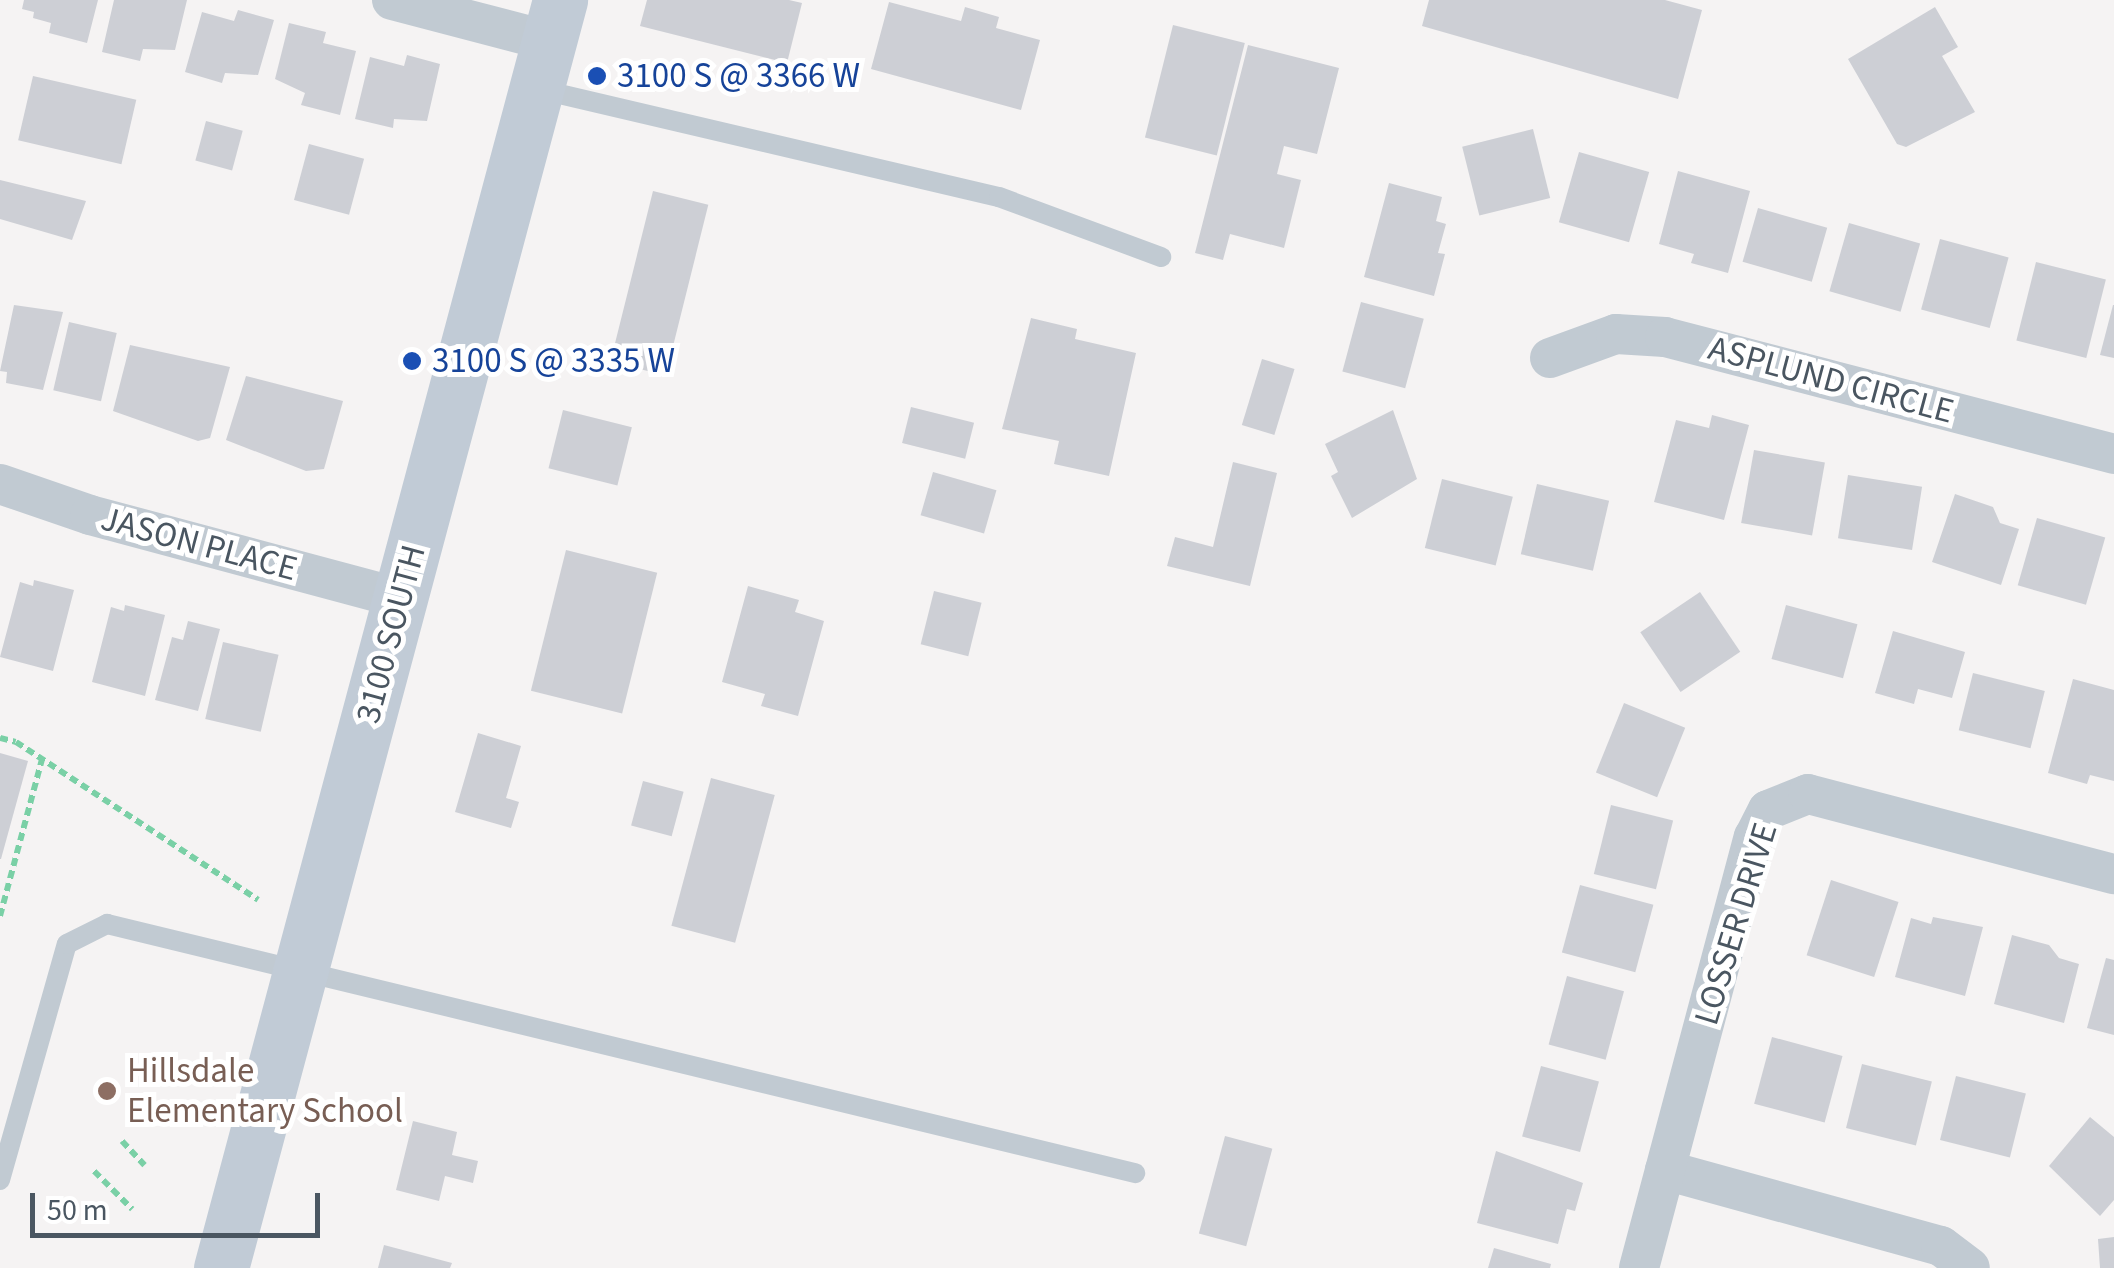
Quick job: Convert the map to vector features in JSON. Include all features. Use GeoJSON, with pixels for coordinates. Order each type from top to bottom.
{"type":"FeatureCollection","features":[{"type":"Feature","properties":{"kind":"main road","name":"3100 SOUTH"},"geometry":{"type":"LineString","coordinates":[[221,1268],[548,43]]}},
{"type":"Feature","properties":{"kind":"street"},"geometry":{"type":"LineString","coordinates":[[392,0],[548,43]]}},
{"type":"Feature","properties":{"kind":"street","name":"ASPLUND CIRCLE"},"geometry":{"type":"LineString","coordinates":[[1550,358],[1616,334],[1665,337],[2114,454]]}},
{"type":"Feature","properties":{"kind":"street","name":"JASON PLACE"},"geometry":{"type":"LineString","coordinates":[[0,484],[90,515],[400,598]]}},
{"type":"Feature","properties":{"kind":"street","name":"LOSSER DRIVE"},"geometry":{"type":"LineString","coordinates":[[1639,1268],[1754,837],[1780,801],[1808,794],[2114,874]]}},
{"type":"Feature","properties":{"kind":"street"},"geometry":{"type":"LineString","coordinates":[[1665,1170],[1941,1246],[1970,1268]]}},
{"type":"Feature","properties":{"kind":"lane"},"geometry":{"type":"LineString","coordinates":[[548,43],[1000,197],[1161,257]]}},
{"type":"Feature","properties":{"kind":"lane"},"geometry":{"type":"LineString","coordinates":[[0,1180],[67,944],[107,924],[300,974],[684,1060],[1135,1174]]}},
{"type":"Feature","properties":{"kind":"path"},"geometry":{"type":"LineString","coordinates":[[0,738],[42,759],[258,900]]}},
{"type":"Feature","properties":{"kind":"path"},"geometry":{"type":"LineString","coordinates":[[0,916],[42,759]]}},
{"type":"Feature","properties":{"kind":"path"},"geometry":{"type":"LineString","coordinates":[[122,1141],[144,1165]]}},
{"type":"Feature","properties":{"kind":"path"},"geometry":{"type":"LineString","coordinates":[[94,1172],[132,1208]]}},
{"type":"Feature","properties":{"kind":"building"},"geometry":{"type":"Polygon","coordinates":[[[24,0],[98,0],[87,43],[49,33],[51,23],[33,18],[34,12],[22,9],[24,0]]]}},
{"type":"Feature","properties":{"kind":"building"},"geometry":{"type":"Polygon","coordinates":[[[114,0],[187,0],[175,50],[143,49],[140,61],[102,52],[114,0]]]}},
{"type":"Feature","properties":{"kind":"building"},"geometry":{"type":"Polygon","coordinates":[[[647,0],[802,3],[787,63],[640,26],[647,0]]]}},
{"type":"Feature","properties":{"kind":"building"},"geometry":{"type":"Polygon","coordinates":[[[1429,0],[1665,0],[1702,10],[1678,99],[1422,26],[1429,0]]]}},
{"type":"Feature","properties":{"kind":"building"},"geometry":{"type":"Polygon","coordinates":[[[889,2],[961,21],[965,7],[999,17],[996,28],[1040,40],[1021,110],[871,69],[889,2]]]}},
{"type":"Feature","properties":{"kind":"building"},"geometry":{"type":"Polygon","coordinates":[[[1935,7],[1958,47],[1942,56],[1975,112],[1906,147],[1897,144],[1848,59],[1935,7]]]}},
{"type":"Feature","properties":{"kind":"building"},"geometry":{"type":"Polygon","coordinates":[[[238,10],[274,20],[258,75],[225,73],[222,83],[185,72],[202,12],[234,21],[238,10]]]}},
{"type":"Feature","properties":{"kind":"building"},"geometry":{"type":"Polygon","coordinates":[[[289,23],[326,32],[323,43],[356,51],[340,115],[301,105],[305,93],[275,79],[289,23]]]}},
{"type":"Feature","properties":{"kind":"building"},"geometry":{"type":"Polygon","coordinates":[[[1173,25],[1245,43],[1217,155],[1145,138],[1173,25]]]}},
{"type":"Feature","properties":{"kind":"building"},"geometry":{"type":"Polygon","coordinates":[[[1248,45],[1339,68],[1317,154],[1284,146],[1277,174],[1301,180],[1284,248],[1230,234],[1223,260],[1195,253],[1248,45]]]}},
{"type":"Feature","properties":{"kind":"building"},"geometry":{"type":"Polygon","coordinates":[[[407,55],[440,64],[427,121],[394,119],[393,128],[355,119],[370,57],[404,66],[407,55]]]}},
{"type":"Feature","properties":{"kind":"building"},"geometry":{"type":"Polygon","coordinates":[[[33,76],[136,100],[121,164],[18,140],[33,76]]]}},
{"type":"Feature","properties":{"kind":"building"},"geometry":{"type":"Polygon","coordinates":[[[206,121],[243,131],[232,170],[195,161],[206,121]]]}},
{"type":"Feature","properties":{"kind":"building"},"geometry":{"type":"Polygon","coordinates":[[[1533,129],[1550,198],[1479,216],[1462,147],[1533,129]]]}},
{"type":"Feature","properties":{"kind":"building"},"geometry":{"type":"Polygon","coordinates":[[[309,144],[364,159],[349,215],[294,200],[309,144]]]}},
{"type":"Feature","properties":{"kind":"building"},"geometry":{"type":"Polygon","coordinates":[[[1579,152],[1649,172],[1629,242],[1559,222],[1579,152]]]}},
{"type":"Feature","properties":{"kind":"building"},"geometry":{"type":"Polygon","coordinates":[[[1678,171],[1750,191],[1728,273],[1691,263],[1694,254],[1659,244],[1678,171]]]}},
{"type":"Feature","properties":{"kind":"building"},"geometry":{"type":"Polygon","coordinates":[[[0,180],[86,201],[72,240],[0,219],[0,180]]]}},
{"type":"Feature","properties":{"kind":"building"},"geometry":{"type":"Polygon","coordinates":[[[1389,183],[1442,197],[1436,221],[1446,224],[1438,253],[1445,254],[1434,296],[1364,277],[1389,183]]]}},
{"type":"Feature","properties":{"kind":"building"},"geometry":{"type":"Polygon","coordinates":[[[653,191],[708,205],[666,376],[610,362],[653,191]]]}},
{"type":"Feature","properties":{"kind":"building"},"geometry":{"type":"Polygon","coordinates":[[[1758,208],[1827,228],[1812,282],[1743,262],[1758,208]]]}},
{"type":"Feature","properties":{"kind":"building"},"geometry":{"type":"Polygon","coordinates":[[[1849,223],[1920,243],[1901,312],[1829,291],[1849,223]]]}},
{"type":"Feature","properties":{"kind":"building"},"geometry":{"type":"Polygon","coordinates":[[[1940,239],[2009,257],[1990,328],[1921,310],[1940,239]]]}},
{"type":"Feature","properties":{"kind":"building"},"geometry":{"type":"Polygon","coordinates":[[[2036,262],[2106,279],[2086,358],[2016,341],[2036,262]]]}},
{"type":"Feature","properties":{"kind":"building"},"geometry":{"type":"Polygon","coordinates":[[[1361,302],[1424,319],[1405,388],[1342,372],[1361,302]]]}},
{"type":"Feature","properties":{"kind":"building"},"geometry":{"type":"Polygon","coordinates":[[[14,305],[63,312],[43,390],[6,383],[7,372],[0,371],[14,305]]]}},
{"type":"Feature","properties":{"kind":"building"},"geometry":{"type":"Polygon","coordinates":[[[2114,305],[2114,358],[2100,355],[2114,305]]]}},
{"type":"Feature","properties":{"kind":"building"},"geometry":{"type":"Polygon","coordinates":[[[1031,318],[1077,329],[1075,339],[1136,353],[1109,476],[1054,464],[1059,441],[1002,429],[1031,318]]]}},
{"type":"Feature","properties":{"kind":"building"},"geometry":{"type":"Polygon","coordinates":[[[69,322],[117,333],[101,401],[53,390],[69,322]]]}},
{"type":"Feature","properties":{"kind":"building"},"geometry":{"type":"Polygon","coordinates":[[[130,345],[230,367],[210,438],[198,441],[113,411],[130,345]]]}},
{"type":"Feature","properties":{"kind":"building"},"geometry":{"type":"Polygon","coordinates":[[[1262,359],[1295,369],[1274,435],[1242,425],[1262,359]]]}},
{"type":"Feature","properties":{"kind":"building"},"geometry":{"type":"Polygon","coordinates":[[[246,376],[343,401],[324,469],[306,471],[226,440],[246,376]]]}},
{"type":"Feature","properties":{"kind":"building"},"geometry":{"type":"Polygon","coordinates":[[[911,407],[974,423],[965,459],[902,443],[911,407]]]}},
{"type":"Feature","properties":{"kind":"building"},"geometry":{"type":"Polygon","coordinates":[[[563,410],[632,427],[617,485],[548,468],[563,410]]]}},
{"type":"Feature","properties":{"kind":"building"},"geometry":{"type":"Polygon","coordinates":[[[1393,410],[1417,479],[1352,518],[1331,476],[1338,472],[1325,444],[1393,410]]]}},
{"type":"Feature","properties":{"kind":"building"},"geometry":{"type":"Polygon","coordinates":[[[1712,415],[1749,425],[1724,520],[1654,502],[1676,420],[1709,428],[1712,415]]]}},
{"type":"Feature","properties":{"kind":"building"},"geometry":{"type":"Polygon","coordinates":[[[1754,450],[1825,463],[1812,535],[1741,523],[1754,450]]]}},
{"type":"Feature","properties":{"kind":"building"},"geometry":{"type":"Polygon","coordinates":[[[1233,462],[1277,473],[1250,586],[1167,566],[1175,537],[1213,547],[1233,462]]]}},
{"type":"Feature","properties":{"kind":"building"},"geometry":{"type":"Polygon","coordinates":[[[933,472],[996,490],[984,533],[921,515],[933,472]]]}},
{"type":"Feature","properties":{"kind":"building"},"geometry":{"type":"Polygon","coordinates":[[[1848,475],[1922,487],[1912,550],[1838,538],[1848,475]]]}},
{"type":"Feature","properties":{"kind":"building"},"geometry":{"type":"Polygon","coordinates":[[[1442,479],[1513,497],[1496,566],[1425,548],[1442,479]]]}},
{"type":"Feature","properties":{"kind":"building"},"geometry":{"type":"Polygon","coordinates":[[[1537,484],[1609,501],[1593,571],[1521,554],[1537,484]]]}},
{"type":"Feature","properties":{"kind":"building"},"geometry":{"type":"Polygon","coordinates":[[[1955,494],[1993,507],[2000,523],[2019,529],[2001,585],[1932,562],[1955,494]]]}},
{"type":"Feature","properties":{"kind":"building"},"geometry":{"type":"Polygon","coordinates":[[[2037,518],[2105,538],[2086,605],[2018,585],[2037,518]]]}},
{"type":"Feature","properties":{"kind":"building"},"geometry":{"type":"Polygon","coordinates":[[[566,550],[657,573],[622,713],[531,691],[566,550]]]}},
{"type":"Feature","properties":{"kind":"building"},"geometry":{"type":"Polygon","coordinates":[[[34,580],[74,590],[53,671],[0,657],[20,582],[33,586],[34,580]]]}},
{"type":"Feature","properties":{"kind":"building"},"geometry":{"type":"Polygon","coordinates":[[[748,586],[799,600],[795,612],[824,621],[798,716],[761,706],[765,694],[722,682],[748,586]]]}},
{"type":"Feature","properties":{"kind":"building"},"geometry":{"type":"Polygon","coordinates":[[[934,591],[982,603],[968,656],[921,644],[934,591]]]}},
{"type":"Feature","properties":{"kind":"building"},"geometry":{"type":"Polygon","coordinates":[[[1700,592],[1740,652],[1681,692],[1640,632],[1700,592]]]}},
{"type":"Feature","properties":{"kind":"building"},"geometry":{"type":"Polygon","coordinates":[[[125,605],[165,615],[145,696],[92,682],[111,607],[124,611],[125,605]]]}},
{"type":"Feature","properties":{"kind":"building"},"geometry":{"type":"Polygon","coordinates":[[[1786,605],[1857,624],[1843,678],[1772,659],[1786,605]]]}},
{"type":"Feature","properties":{"kind":"building"},"geometry":{"type":"Polygon","coordinates":[[[188,621],[220,629],[198,711],[155,700],[172,637],[183,640],[188,621]]]}},
{"type":"Feature","properties":{"kind":"building"},"geometry":{"type":"Polygon","coordinates":[[[1893,631],[1965,652],[1952,698],[1918,689],[1914,704],[1875,693],[1893,631]]]}},
{"type":"Feature","properties":{"kind":"building"},"geometry":{"type":"Polygon","coordinates":[[[223,642],[279,655],[261,732],[205,719],[223,642]]]}},
{"type":"Feature","properties":{"kind":"building"},"geometry":{"type":"Polygon","coordinates":[[[1973,673],[2045,691],[2031,748],[1959,730],[1973,673]]]}},
{"type":"Feature","properties":{"kind":"building"},"geometry":{"type":"Polygon","coordinates":[[[2073,679],[2114,690],[2114,781],[2090,775],[2087,784],[2048,773],[2073,679]]]}},
{"type":"Feature","properties":{"kind":"building"},"geometry":{"type":"Polygon","coordinates":[[[1624,703],[1685,728],[1657,797],[1596,773],[1624,703]]]}},
{"type":"Feature","properties":{"kind":"building"},"geometry":{"type":"Polygon","coordinates":[[[478,733],[521,746],[506,798],[519,802],[511,828],[455,812],[478,733]]]}},
{"type":"Feature","properties":{"kind":"building"},"geometry":{"type":"Polygon","coordinates":[[[0,753],[28,761],[1,859],[0,859],[0,753]]]}},
{"type":"Feature","properties":{"kind":"building"},"geometry":{"type":"Polygon","coordinates":[[[711,778],[775,795],[735,943],[671,926],[711,778]]]}},
{"type":"Feature","properties":{"kind":"building"},"geometry":{"type":"Polygon","coordinates":[[[643,781],[684,792],[672,836],[631,825],[643,781]]]}},
{"type":"Feature","properties":{"kind":"building"},"geometry":{"type":"Polygon","coordinates":[[[1611,805],[1673,820],[1656,889],[1594,874],[1611,805]]]}},
{"type":"Feature","properties":{"kind":"building"},"geometry":{"type":"Polygon","coordinates":[[[1831,880],[1899,902],[1874,977],[1807,955],[1831,880]]]}},
{"type":"Feature","properties":{"kind":"building"},"geometry":{"type":"Polygon","coordinates":[[[1580,885],[1653,905],[1635,972],[1562,953],[1580,885]]]}},
{"type":"Feature","properties":{"kind":"building"},"geometry":{"type":"Polygon","coordinates":[[[1933,917],[1983,927],[1965,996],[1895,977],[1911,918],[1931,924],[1933,917]]]}},
{"type":"Feature","properties":{"kind":"building"},"geometry":{"type":"Polygon","coordinates":[[[2012,935],[2049,945],[2059,958],[2079,964],[2064,1023],[1994,1004],[2012,935]]]}},
{"type":"Feature","properties":{"kind":"building"},"geometry":{"type":"Polygon","coordinates":[[[2106,958],[2114,960],[2114,1035],[2087,1028],[2106,958]]]}},
{"type":"Feature","properties":{"kind":"building"},"geometry":{"type":"Polygon","coordinates":[[[1567,976],[1624,991],[1606,1060],[1549,1045],[1567,976]]]}},
{"type":"Feature","properties":{"kind":"building"},"geometry":{"type":"Polygon","coordinates":[[[1772,1037],[1843,1056],[1825,1123],[1754,1104],[1772,1037]]]}},
{"type":"Feature","properties":{"kind":"building"},"geometry":{"type":"Polygon","coordinates":[[[1862,1064],[1932,1081],[1916,1145],[1846,1128],[1862,1064]]]}},
{"type":"Feature","properties":{"kind":"building"},"geometry":{"type":"Polygon","coordinates":[[[1541,1066],[1599,1082],[1580,1152],[1522,1137],[1541,1066]]]}},
{"type":"Feature","properties":{"kind":"building"},"geometry":{"type":"Polygon","coordinates":[[[1956,1076],[2026,1093],[2010,1157],[1940,1140],[1956,1076]]]}},
{"type":"Feature","properties":{"kind":"building"},"geometry":{"type":"Polygon","coordinates":[[[2090,1117],[2114,1137],[2114,1200],[2100,1216],[2049,1166],[2090,1117]]]}},
{"type":"Feature","properties":{"kind":"building"},"geometry":{"type":"Polygon","coordinates":[[[413,1121],[457,1132],[452,1155],[478,1161],[473,1183],[445,1176],[439,1201],[396,1190],[413,1121]]]}},
{"type":"Feature","properties":{"kind":"building"},"geometry":{"type":"Polygon","coordinates":[[[1225,1136],[1272,1149],[1246,1246],[1199,1234],[1225,1136]]]}},
{"type":"Feature","properties":{"kind":"building"},"geometry":{"type":"Polygon","coordinates":[[[1496,1151],[1583,1183],[1575,1211],[1567,1209],[1558,1244],[1477,1223],[1496,1151]]]}},
{"type":"Feature","properties":{"kind":"building"},"geometry":{"type":"Polygon","coordinates":[[[2114,1237],[2114,1268],[2100,1268],[2098,1239],[2114,1237]]]}},
{"type":"Feature","properties":{"kind":"building"},"geometry":{"type":"Polygon","coordinates":[[[384,1245],[452,1263],[450,1268],[378,1268],[384,1245]]]}},
{"type":"Feature","properties":{"kind":"building"},"geometry":{"type":"Polygon","coordinates":[[[1494,1248],[1551,1264],[1550,1268],[1488,1268],[1494,1248]]]}},
{"type":"Feature","properties":{"kind":"place","name":"3100 S @ 3366 W"},"geometry":{"type":"Point","coordinates":[597,76]}},
{"type":"Feature","properties":{"kind":"place","name":"3100 S @ 3335 W"},"geometry":{"type":"Point","coordinates":[412,361]}},
{"type":"Feature","properties":{"kind":"place","name":"Hillsdale Elementary School"},"geometry":{"type":"Point","coordinates":[107,1091]}}]}
